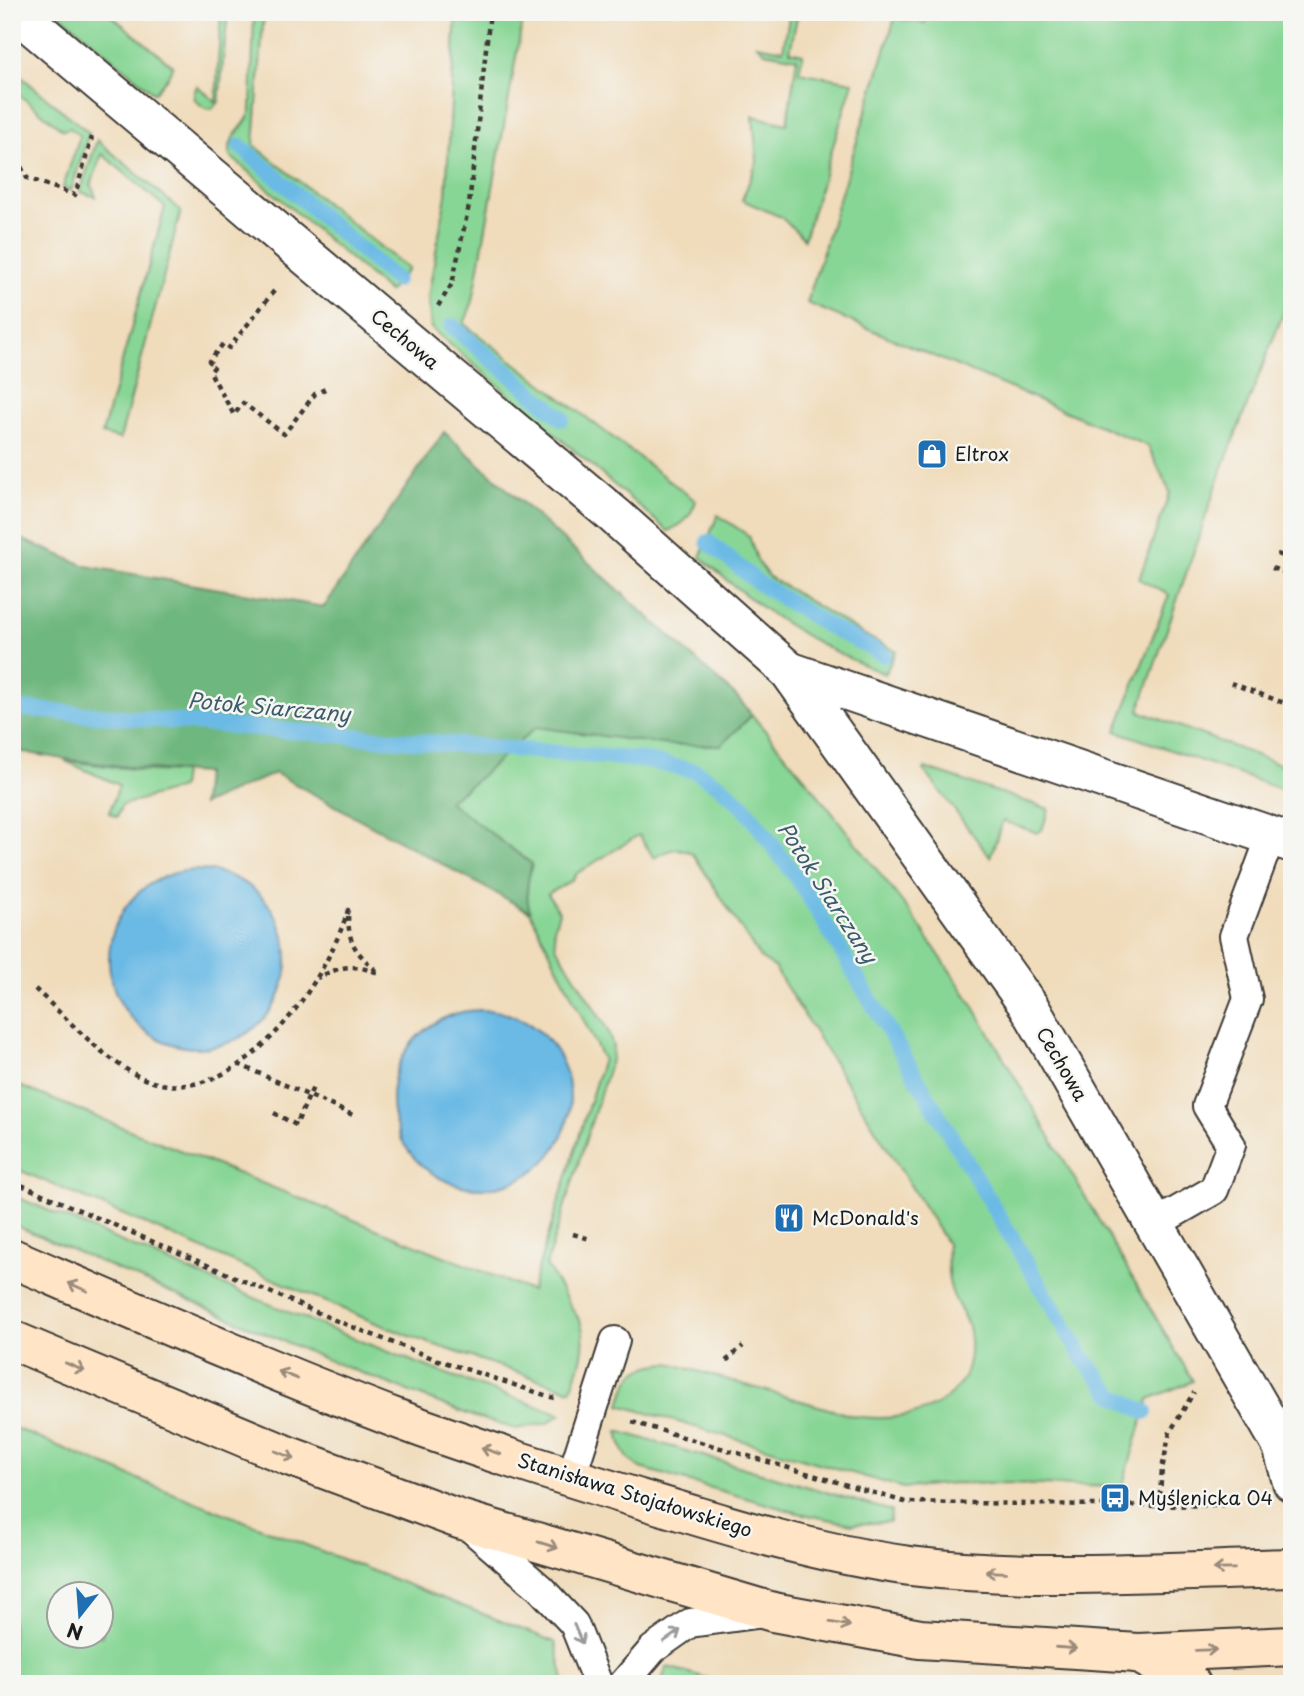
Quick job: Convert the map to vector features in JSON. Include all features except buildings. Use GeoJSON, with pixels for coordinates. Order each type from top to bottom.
{"type":"FeatureCollection","features":[{"type":"Feature","properties":{"kind":"street","name":"Cechowa"},"geometry":{"type":"LineString","coordinates":[[16,12],[676,568],[789,671],[1030,1008],[1282,1446],[1292,1482]]}},
{"type":"Feature","properties":{"kind":"street","name":"Cechowa"},"geometry":{"type":"LineString","coordinates":[[789,671],[1281,839]]}},
{"type":"Feature","properties":{"kind":"street","name":"Stanisława Stojałowskiego"},"geometry":{"type":"LineString","coordinates":[[12,1258],[397,1419],[571,1478],[808,1546],[907,1565],[955,1571],[1050,1574],[1292,1568]]}},
{"type":"Feature","properties":{"kind":"street"},"geometry":{"type":"LineString","coordinates":[[12,1340],[289,1456],[459,1519],[773,1612],[920,1639],[1138,1653],[1292,1646]]}},
{"type":"Feature","properties":{"kind":"street"},"geometry":{"type":"LineString","coordinates":[[1138,1653],[1191,1684]]}},
{"type":"Feature","properties":{"kind":"lane"},"geometry":{"type":"LineString","coordinates":[[1153,1225],[1214,1190],[1231,1145],[1207,1106],[1248,999],[1234,936],[1281,839]]}},
{"type":"Feature","properties":{"kind":"lane"},"geometry":{"type":"LineString","coordinates":[[571,1478],[615,1341]]}},
{"type":"Feature","properties":{"kind":"lane"},"geometry":{"type":"LineString","coordinates":[[459,1519],[540,1588],[574,1624],[598,1684]]}},
{"type":"Feature","properties":{"kind":"lane"},"geometry":{"type":"LineString","coordinates":[[624,1684],[653,1649],[691,1623],[773,1612]]}},
{"type":"Feature","properties":{"kind":"path"},"geometry":{"type":"LineString","coordinates":[[412,344],[452,284],[469,205],[490,12]]}},
{"type":"Feature","properties":{"kind":"path"},"geometry":{"type":"LineString","coordinates":[[12,149],[27,178],[75,194],[92,136]]}},
{"type":"Feature","properties":{"kind":"path"},"geometry":{"type":"LineString","coordinates":[[277,288],[229,348],[223,344],[209,362],[215,366],[210,372],[234,415],[243,403],[284,434],[315,394],[327,388]]}},
{"type":"Feature","properties":{"kind":"path"},"geometry":{"type":"LineString","coordinates":[[1277,554],[1292,559]]}},
{"type":"Feature","properties":{"kind":"path"},"geometry":{"type":"LineString","coordinates":[[1272,568],[1292,575]]}},
{"type":"Feature","properties":{"kind":"path"},"geometry":{"type":"LineString","coordinates":[[1231,683],[1284,703],[1288,692],[1292,694]]}},
{"type":"Feature","properties":{"kind":"path"},"geometry":{"type":"LineString","coordinates":[[35,989],[115,1062],[148,1081],[176,1086],[204,1083],[263,1047],[298,1007],[317,978],[340,938],[348,910],[348,934],[358,953],[379,973],[356,966],[335,969],[317,978]]}},
{"type":"Feature","properties":{"kind":"path"},"geometry":{"type":"LineString","coordinates":[[237,1064],[355,1116]]}},
{"type":"Feature","properties":{"kind":"path"},"geometry":{"type":"LineString","coordinates":[[274,1113],[296,1125],[314,1085]]}},
{"type":"Feature","properties":{"kind":"path"},"geometry":{"type":"LineString","coordinates":[[573,1234],[590,1239]]}},
{"type":"Feature","properties":{"kind":"path"},"geometry":{"type":"LineString","coordinates":[[726,1361],[743,1346]]}},
{"type":"Feature","properties":{"kind":"path"},"geometry":{"type":"LineString","coordinates":[[1159,1506],[1162,1469],[1170,1432],[1197,1388]]}},
{"type":"Feature","properties":{"kind":"green space"},"geometry":{"type":"Polygon","coordinates":[[[57,12],[107,12],[173,66],[167,78],[154,93],[57,12]]]}},
{"type":"Feature","properties":{"kind":"green space"},"geometry":{"type":"Polygon","coordinates":[[[221,12],[228,12],[219,102],[212,109],[205,108],[195,100],[194,93],[197,86],[216,102],[221,12]]]}},
{"type":"Feature","properties":{"kind":"green space"},"geometry":{"type":"Polygon","coordinates":[[[254,12],[264,12],[254,145],[408,269],[389,292],[230,156],[233,137],[251,111],[254,12]]]}},
{"type":"Feature","properties":{"kind":"green space"},"geometry":{"type":"Polygon","coordinates":[[[456,12],[524,12],[473,301],[464,324],[696,501],[686,520],[668,531],[431,328],[428,297],[446,195],[456,12]]]}},
{"type":"Feature","properties":{"kind":"green space"},"geometry":{"type":"Polygon","coordinates":[[[790,12],[798,12],[790,51],[803,54],[799,72],[853,82],[804,239],[781,217],[742,200],[757,162],[753,116],[787,124],[797,58],[765,52],[757,45],[783,50],[790,12]]]}},
{"type":"Feature","properties":{"kind":"green space"},"geometry":{"type":"Polygon","coordinates":[[[928,12],[1292,12],[1292,291],[1221,472],[1139,711],[1292,769],[1292,793],[1116,731],[1169,595],[1139,579],[1170,492],[1148,446],[807,303],[895,18],[925,23],[928,12]]]}},
{"type":"Feature","properties":{"kind":"green space"},"geometry":{"type":"Polygon","coordinates":[[[12,69],[89,133],[71,191],[63,187],[80,136],[70,128],[63,130],[12,89],[12,69]]]}},
{"type":"Feature","properties":{"kind":"green space"},"geometry":{"type":"Polygon","coordinates":[[[97,140],[181,211],[120,439],[102,434],[165,207],[102,154],[91,185],[96,197],[80,192],[97,140]]]}},
{"type":"Feature","properties":{"kind":"green space"},"geometry":{"type":"Polygon","coordinates":[[[444,432],[737,697],[752,715],[721,745],[669,745],[536,727],[473,783],[448,801],[532,864],[527,888],[530,912],[275,773],[202,805],[205,773],[108,765],[12,750],[12,535],[86,566],[324,607],[444,432]]]}},
{"type":"Feature","properties":{"kind":"green space"},"geometry":{"type":"Polygon","coordinates":[[[718,515],[749,536],[758,562],[768,576],[866,636],[896,651],[885,674],[833,651],[787,624],[744,594],[700,557],[718,515]]]}},
{"type":"Feature","properties":{"kind":"green space"},"geometry":{"type":"Polygon","coordinates":[[[752,715],[910,912],[971,1002],[1193,1381],[1149,1399],[1122,1487],[954,1483],[903,1488],[620,1405],[627,1385],[636,1373],[649,1366],[670,1363],[853,1416],[898,1417],[938,1404],[953,1392],[964,1376],[970,1356],[968,1325],[950,1286],[947,1244],[774,967],[760,958],[693,854],[673,850],[654,858],[639,835],[548,894],[559,912],[554,929],[556,946],[607,1029],[613,1046],[612,1057],[546,1265],[581,1323],[583,1332],[582,1357],[571,1390],[371,1321],[12,1167],[12,1083],[531,1291],[603,1059],[530,912],[527,888],[532,864],[447,801],[473,783],[536,727],[669,745],[721,745],[752,715]]]}},
{"type":"Feature","properties":{"kind":"green space"},"geometry":{"type":"Polygon","coordinates":[[[65,761],[149,771],[183,772],[181,788],[122,805],[117,817],[109,813],[119,785],[65,761]]]}},
{"type":"Feature","properties":{"kind":"green space"},"geometry":{"type":"Polygon","coordinates":[[[925,768],[1049,809],[1042,830],[1037,833],[1003,821],[990,857],[925,768]]]}},
{"type":"Feature","properties":{"kind":"green space"},"geometry":{"type":"Polygon","coordinates":[[[12,1195],[352,1338],[561,1414],[548,1423],[516,1429],[475,1417],[325,1359],[12,1224],[12,1195]]]}},
{"type":"Feature","properties":{"kind":"green space"},"geometry":{"type":"Polygon","coordinates":[[[12,1427],[157,1487],[555,1642],[565,1684],[12,1684],[12,1427]]]}},
{"type":"Feature","properties":{"kind":"green space"},"geometry":{"type":"Polygon","coordinates":[[[618,1431],[891,1511],[890,1522],[852,1524],[798,1513],[641,1468],[625,1453],[618,1431]]]}},
{"type":"Feature","properties":{"kind":"green space"},"geometry":{"type":"Polygon","coordinates":[[[667,1667],[729,1684],[660,1684],[667,1667]]]}},
{"type":"Feature","properties":{"kind":"water"},"geometry":{"type":"Polygon","coordinates":[[[198,870],[215,871],[232,877],[261,896],[280,925],[286,942],[286,976],[280,993],[261,1022],[232,1041],[215,1047],[198,1048],[181,1047],[164,1041],[135,1022],[116,993],[110,976],[109,959],[110,942],[116,925],[135,896],[164,877],[181,871],[198,870]]]}},
{"type":"Feature","properties":{"kind":"water"},"geometry":{"type":"Polygon","coordinates":[[[481,1010],[498,1011],[515,1017],[544,1036],[563,1065],[569,1082],[569,1116],[563,1133],[544,1162],[515,1181],[498,1187],[481,1188],[464,1187],[447,1181],[418,1162],[399,1133],[393,1116],[392,1099],[393,1082],[399,1065],[418,1036],[447,1017],[464,1011],[481,1010]]]}},
{"type":"Feature","properties":{"kind":"waterway"},"geometry":{"type":"LineString","coordinates":[[240,146],[396,280]]}},
{"type":"Feature","properties":{"kind":"waterway"},"geometry":{"type":"LineString","coordinates":[[452,326],[562,418]]}},
{"type":"Feature","properties":{"kind":"waterway"},"geometry":{"type":"LineString","coordinates":[[708,542],[760,584],[828,626],[884,655]]}},
{"type":"Feature","properties":{"kind":"waterway","name":"Potok Siarczany"},"geometry":{"type":"LineString","coordinates":[[12,708],[643,760],[695,771],[722,787],[744,807],[802,885],[1083,1358],[1112,1394],[1145,1412]]}},
{"type":"Feature","properties":{"kind":"place","name":"Eltrox"},"geometry":{"type":"Point","coordinates":[932,454]}},
{"type":"Feature","properties":{"kind":"place","name":"McDonald's"},"geometry":{"type":"Point","coordinates":[789,1218]}},
{"type":"Feature","properties":{"kind":"place","name":"Myślenicka 04"},"geometry":{"type":"Point","coordinates":[1115,1498]}}]}
